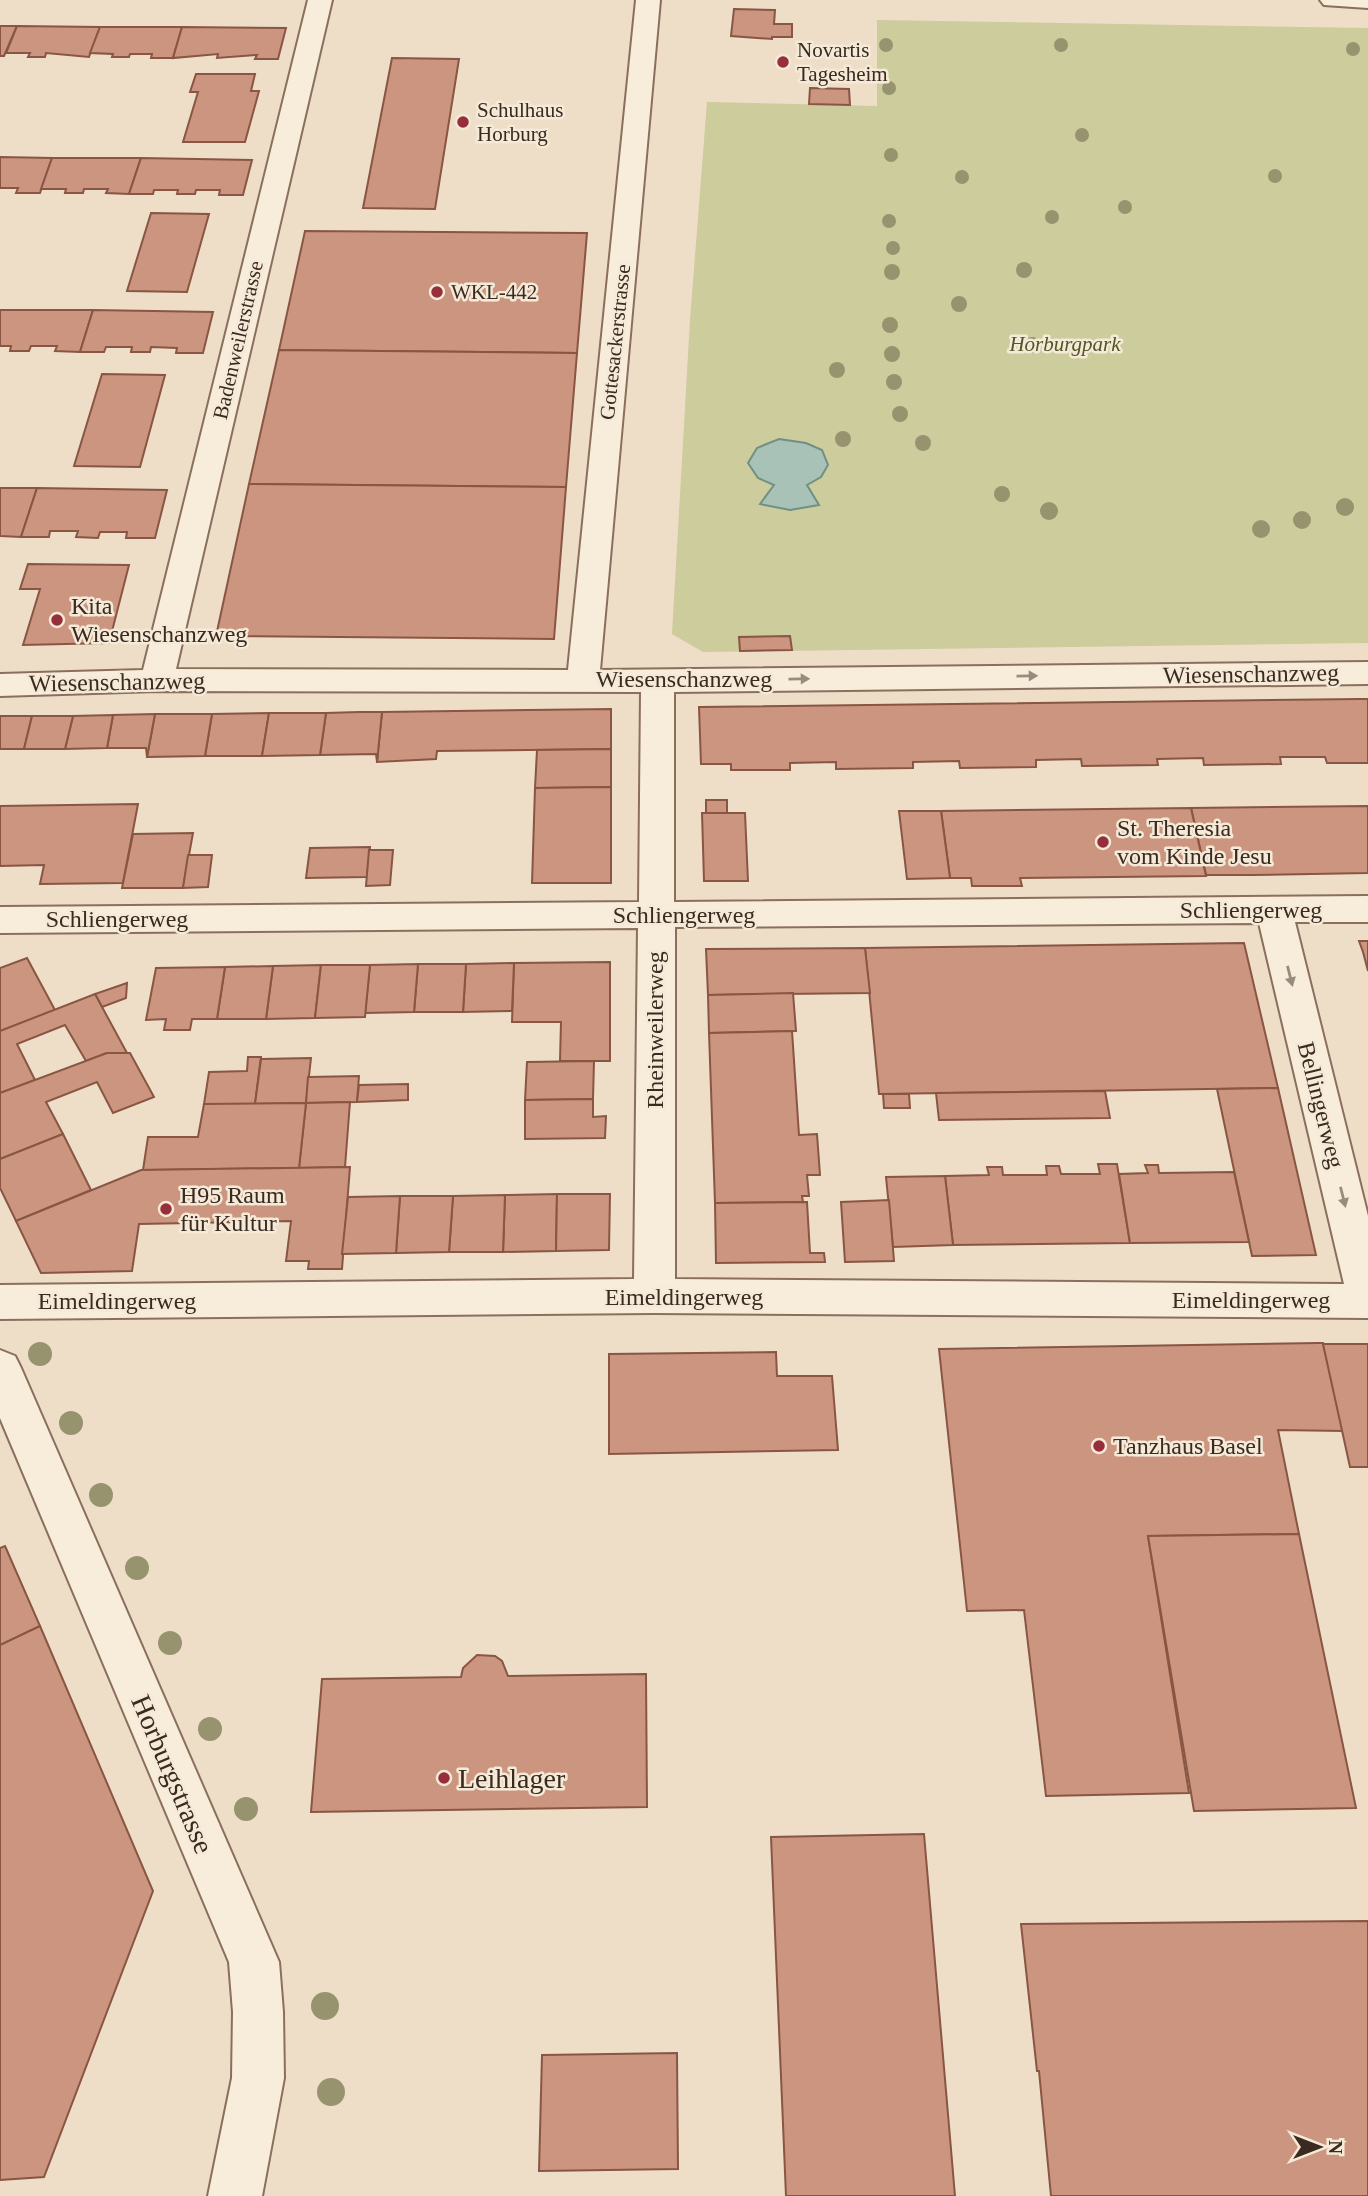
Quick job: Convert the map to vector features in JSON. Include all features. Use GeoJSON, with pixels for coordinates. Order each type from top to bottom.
{"type":"FeatureCollection","features":[{"type":"Feature","properties":{"kind":"street","name":"Badenweilerstrasse"},"geometry":{"type":"LineString","coordinates":[[158,680],[320,0]]}},
{"type":"Feature","properties":{"kind":"street"},"geometry":{"type":"LineString","coordinates":[[1332,0],[1368,1]]}},
{"type":"Feature","properties":{"kind":"street","name":"Gottesackerstrasse"},"geometry":{"type":"LineString","coordinates":[[583,680],[648,2]]}},
{"type":"Feature","properties":{"kind":"street","name":"Wiesenschanzweg"},"geometry":{"type":"LineString","coordinates":[[0,685],[158,680],[658,681],[1368,673]]}},
{"type":"Feature","properties":{"kind":"street","name":"Rheinweilerweg"},"geometry":{"type":"LineString","coordinates":[[654,1296],[658,681]]}},
{"type":"Feature","properties":{"kind":"street","name":"Schliengerweg"},"geometry":{"type":"LineString","coordinates":[[0,920],[1368,909]]}},
{"type":"Feature","properties":{"kind":"street","name":"Bellingerweg"},"geometry":{"type":"LineString","coordinates":[[1273,910],[1368,1300]]}},
{"type":"Feature","properties":{"kind":"street","name":"Eimeldingerweg"},"geometry":{"type":"LineString","coordinates":[[0,1302],[654,1296],[1368,1300]]}},
{"type":"Feature","properties":{"kind":"street","name":"Horburgstrasse"},"geometry":{"type":"LineString","coordinates":[[0,1368],[254,1962],[258,2012],[258,2078],[235,2196]]}},
{"type":"Feature","properties":{"kind":"green space","name":"Horburgpark"},"geometry":{"type":"Polygon","coordinates":[[[877,20],[1368,28],[1368,643],[703,652],[672,634],[690,320],[707,102],[877,106],[877,20]]]}},
{"type":"Feature","properties":{"kind":"shaded area"},"geometry":{"type":"Polygon","coordinates":[[[779,439],[806,443],[822,450],[828,465],[821,477],[807,485],[819,505],[790,510],[760,504],[774,485],[758,478],[748,463],[757,448],[779,439]]]}},
{"type":"Feature","properties":{"kind":"building"},"geometry":{"type":"Polygon","coordinates":[[[734,9],[775,10],[774,24],[792,24],[792,37],[772,39],[731,36],[734,9]]]}},
{"type":"Feature","properties":{"kind":"building"},"geometry":{"type":"Polygon","coordinates":[[[0,26],[17,26],[4,56],[0,56],[0,26]]]}},
{"type":"Feature","properties":{"kind":"building"},"geometry":{"type":"Polygon","coordinates":[[[17,26],[100,27],[89,57],[46,53],[45,57],[28,57],[30,53],[6,53],[17,26]]]}},
{"type":"Feature","properties":{"kind":"building"},"geometry":{"type":"Polygon","coordinates":[[[100,27],[182,27],[173,58],[151,58],[152,54],[112,57],[113,54],[90,53],[100,27]]]}},
{"type":"Feature","properties":{"kind":"building"},"geometry":{"type":"Polygon","coordinates":[[[182,27],[286,28],[278,59],[255,59],[257,55],[217,58],[218,54],[173,58],[182,27]]]}},
{"type":"Feature","properties":{"kind":"building"},"geometry":{"type":"Polygon","coordinates":[[[392,58],[459,59],[435,209],[363,208],[392,58]]]}},
{"type":"Feature","properties":{"kind":"building"},"geometry":{"type":"Polygon","coordinates":[[[196,74],[255,74],[251,91],[259,91],[245,142],[183,142],[198,92],[190,92],[196,74]]]}},
{"type":"Feature","properties":{"kind":"building"},"geometry":{"type":"Polygon","coordinates":[[[810,88],[849,89],[850,105],[809,104],[810,88]]]}},
{"type":"Feature","properties":{"kind":"building"},"geometry":{"type":"Polygon","coordinates":[[[0,157],[52,158],[40,193],[16,193],[18,188],[0,188],[0,157]]]}},
{"type":"Feature","properties":{"kind":"building"},"geometry":{"type":"Polygon","coordinates":[[[52,158],[141,158],[129,194],[106,193],[108,189],[84,189],[83,193],[65,193],[66,189],[41,189],[52,158]]]}},
{"type":"Feature","properties":{"kind":"building"},"geometry":{"type":"Polygon","coordinates":[[[141,158],[252,160],[243,195],[219,195],[220,190],[196,190],[195,194],[177,194],[178,190],[154,190],[153,194],[129,194],[141,158]]]}},
{"type":"Feature","properties":{"kind":"building"},"geometry":{"type":"Polygon","coordinates":[[[151,213],[209,214],[187,292],[127,291],[151,213]]]}},
{"type":"Feature","properties":{"kind":"building","name":"WKL-442"},"geometry":{"type":"Polygon","coordinates":[[[305,231],[587,233],[577,353],[279,350],[305,231]]]}},
{"type":"Feature","properties":{"kind":"building"},"geometry":{"type":"Polygon","coordinates":[[[0,310],[93,310],[80,352],[55,351],[57,346],[31,346],[29,351],[10,351],[11,346],[0,346],[0,310]]]}},
{"type":"Feature","properties":{"kind":"building"},"geometry":{"type":"Polygon","coordinates":[[[93,310],[213,312],[203,353],[176,353],[177,348],[151,347],[150,352],[131,352],[132,347],[106,347],[104,352],[80,352],[93,310]]]}},
{"type":"Feature","properties":{"kind":"building"},"geometry":{"type":"Polygon","coordinates":[[[279,350],[577,353],[566,487],[249,484],[279,350]]]}},
{"type":"Feature","properties":{"kind":"building"},"geometry":{"type":"Polygon","coordinates":[[[102,374],[165,375],[140,467],[74,466],[102,374]]]}},
{"type":"Feature","properties":{"kind":"building"},"geometry":{"type":"Polygon","coordinates":[[[249,484],[566,487],[554,639],[216,636],[249,484]]]}},
{"type":"Feature","properties":{"kind":"building"},"geometry":{"type":"Polygon","coordinates":[[[0,488],[37,488],[21,537],[0,536],[0,488]]]}},
{"type":"Feature","properties":{"kind":"building"},"geometry":{"type":"Polygon","coordinates":[[[37,488],[167,490],[155,538],[126,538],[127,532],[100,532],[98,538],[76,537],[78,531],[50,531],[49,537],[21,537],[37,488]]]}},
{"type":"Feature","properties":{"kind":"building"},"geometry":{"type":"Polygon","coordinates":[[[28,564],[129,565],[109,643],[23,645],[40,589],[20,589],[28,564]]]}},
{"type":"Feature","properties":{"kind":"building"},"geometry":{"type":"Polygon","coordinates":[[[790,636],[792,650],[740,651],[739,637],[790,636]]]}},
{"type":"Feature","properties":{"kind":"building"},"geometry":{"type":"Polygon","coordinates":[[[1368,699],[1368,763],[1327,763],[1325,757],[1280,757],[1281,764],[1204,765],[1203,758],[1157,759],[1158,765],[1082,766],[1081,759],[1036,760],[1036,767],[960,768],[959,761],[913,762],[913,768],[836,769],[836,762],[790,763],[790,770],[731,770],[731,764],[701,764],[699,707],[1368,699]]]}},
{"type":"Feature","properties":{"kind":"building"},"geometry":{"type":"Polygon","coordinates":[[[611,709],[611,749],[437,751],[436,759],[377,762],[382,712],[611,709]]]}},
{"type":"Feature","properties":{"kind":"building"},"geometry":{"type":"Polygon","coordinates":[[[382,712],[377,762],[376,754],[320,755],[326,713],[382,712]]]}},
{"type":"Feature","properties":{"kind":"building"},"geometry":{"type":"Polygon","coordinates":[[[269,713],[262,756],[205,756],[212,714],[269,713]]]}},
{"type":"Feature","properties":{"kind":"building"},"geometry":{"type":"Polygon","coordinates":[[[269,713],[326,713],[320,755],[262,756],[269,713]]]}},
{"type":"Feature","properties":{"kind":"building"},"geometry":{"type":"Polygon","coordinates":[[[155,714],[212,714],[205,756],[147,757],[155,714]]]}},
{"type":"Feature","properties":{"kind":"building"},"geometry":{"type":"Polygon","coordinates":[[[155,714],[147,757],[146,748],[107,748],[113,715],[155,714]]]}},
{"type":"Feature","properties":{"kind":"building"},"geometry":{"type":"Polygon","coordinates":[[[113,715],[107,748],[65,749],[73,716],[113,715]]]}},
{"type":"Feature","properties":{"kind":"building"},"geometry":{"type":"Polygon","coordinates":[[[0,716],[32,716],[24,749],[0,749],[0,716]]]}},
{"type":"Feature","properties":{"kind":"building"},"geometry":{"type":"Polygon","coordinates":[[[32,716],[73,716],[65,749],[24,749],[32,716]]]}},
{"type":"Feature","properties":{"kind":"building"},"geometry":{"type":"Polygon","coordinates":[[[611,749],[611,787],[535,788],[537,750],[611,749]]]}},
{"type":"Feature","properties":{"kind":"building"},"geometry":{"type":"Polygon","coordinates":[[[611,787],[611,883],[532,883],[535,788],[611,787]]]}},
{"type":"Feature","properties":{"kind":"building"},"geometry":{"type":"Polygon","coordinates":[[[706,800],[727,800],[727,813],[706,813],[706,800]]]}},
{"type":"Feature","properties":{"kind":"building"},"geometry":{"type":"Polygon","coordinates":[[[138,804],[123,883],[40,884],[44,865],[0,866],[0,806],[138,804]]]}},
{"type":"Feature","properties":{"kind":"building"},"geometry":{"type":"Polygon","coordinates":[[[1368,806],[1368,873],[1253,875],[1206,875],[1191,808],[1368,806]]]}},
{"type":"Feature","properties":{"kind":"building"},"geometry":{"type":"Polygon","coordinates":[[[1191,808],[1206,876],[1020,878],[1022,886],[972,886],[971,878],[950,878],[941,811],[1191,808]]]}},
{"type":"Feature","properties":{"kind":"building"},"geometry":{"type":"Polygon","coordinates":[[[899,811],[941,811],[950,878],[907,879],[899,811]]]}},
{"type":"Feature","properties":{"kind":"building"},"geometry":{"type":"Polygon","coordinates":[[[702,813],[745,813],[748,881],[704,881],[702,813]]]}},
{"type":"Feature","properties":{"kind":"building"},"geometry":{"type":"Polygon","coordinates":[[[193,833],[183,888],[122,888],[133,834],[193,833]]]}},
{"type":"Feature","properties":{"kind":"building"},"geometry":{"type":"Polygon","coordinates":[[[370,847],[367,877],[306,878],[310,848],[370,847]]]}},
{"type":"Feature","properties":{"kind":"building"},"geometry":{"type":"Polygon","coordinates":[[[369,850],[393,850],[390,885],[366,886],[369,850]]]}},
{"type":"Feature","properties":{"kind":"building"},"geometry":{"type":"Polygon","coordinates":[[[188,855],[212,855],[208,887],[183,888],[188,855]]]}},
{"type":"Feature","properties":{"kind":"building"},"geometry":{"type":"Polygon","coordinates":[[[1359,941],[1368,941],[1368,971],[1363,952],[1359,941]]]}},
{"type":"Feature","properties":{"kind":"building"},"geometry":{"type":"Polygon","coordinates":[[[1244,943],[1278,1088],[879,1094],[865,948],[1244,943]]]}},
{"type":"Feature","properties":{"kind":"building"},"geometry":{"type":"Polygon","coordinates":[[[865,948],[870,993],[708,995],[706,949],[865,948]]]}},
{"type":"Feature","properties":{"kind":"building"},"geometry":{"type":"Polygon","coordinates":[[[27,958],[55,1010],[0,1031],[0,968],[27,958]]]}},
{"type":"Feature","properties":{"kind":"building"},"geometry":{"type":"Polygon","coordinates":[[[610,962],[610,1061],[560,1061],[561,1022],[512,1022],[514,963],[610,962]]]}},
{"type":"Feature","properties":{"kind":"building"},"geometry":{"type":"Polygon","coordinates":[[[514,963],[512,1011],[463,1012],[466,964],[514,963]]]}},
{"type":"Feature","properties":{"kind":"building"},"geometry":{"type":"Polygon","coordinates":[[[418,964],[466,964],[463,1012],[414,1012],[418,964]]]}},
{"type":"Feature","properties":{"kind":"building"},"geometry":{"type":"Polygon","coordinates":[[[418,964],[414,1012],[365,1013],[370,965],[418,964]]]}},
{"type":"Feature","properties":{"kind":"building"},"geometry":{"type":"Polygon","coordinates":[[[321,965],[315,1018],[266,1019],[273,966],[321,965]]]}},
{"type":"Feature","properties":{"kind":"building"},"geometry":{"type":"Polygon","coordinates":[[[321,965],[370,965],[365,1017],[315,1018],[321,965]]]}},
{"type":"Feature","properties":{"kind":"building"},"geometry":{"type":"Polygon","coordinates":[[[273,966],[266,1019],[217,1019],[225,967],[273,966]]]}},
{"type":"Feature","properties":{"kind":"building"},"geometry":{"type":"Polygon","coordinates":[[[225,967],[217,1019],[192,1019],[190,1030],[164,1030],[166,1019],[146,1020],[156,968],[225,967]]]}},
{"type":"Feature","properties":{"kind":"building"},"geometry":{"type":"Polygon","coordinates":[[[127,983],[126,998],[102,1007],[95,994],[127,983]]]}},
{"type":"Feature","properties":{"kind":"building"},"geometry":{"type":"Polygon","coordinates":[[[793,993],[796,1031],[709,1033],[708,995],[793,993]]]}},
{"type":"Feature","properties":{"kind":"building"},"geometry":{"type":"Polygon","coordinates":[[[95,994],[127,1053],[107,1053],[86,1061],[65,1025],[17,1044],[35,1080],[0,1093],[0,1031],[95,994]]]}},
{"type":"Feature","properties":{"kind":"building"},"geometry":{"type":"Polygon","coordinates":[[[792,1031],[799,1135],[817,1134],[820,1175],[807,1175],[809,1196],[802,1196],[803,1202],[715,1203],[709,1033],[792,1031]]]}},
{"type":"Feature","properties":{"kind":"building"},"geometry":{"type":"Polygon","coordinates":[[[107,1053],[130,1053],[154,1097],[113,1113],[97,1082],[46,1102],[63,1134],[0,1159],[0,1093],[107,1053]]]}},
{"type":"Feature","properties":{"kind":"building"},"geometry":{"type":"Polygon","coordinates":[[[248,1057],[261,1057],[255,1104],[204,1104],[209,1072],[247,1071],[248,1057]]]}},
{"type":"Feature","properties":{"kind":"building"},"geometry":{"type":"Polygon","coordinates":[[[311,1058],[306,1103],[255,1104],[261,1059],[311,1058]]]}},
{"type":"Feature","properties":{"kind":"building"},"geometry":{"type":"Polygon","coordinates":[[[594,1061],[593,1099],[525,1100],[527,1062],[594,1061]]]}},
{"type":"Feature","properties":{"kind":"building"},"geometry":{"type":"Polygon","coordinates":[[[359,1076],[357,1102],[306,1103],[308,1077],[359,1076]]]}},
{"type":"Feature","properties":{"kind":"building"},"geometry":{"type":"Polygon","coordinates":[[[408,1084],[408,1100],[357,1102],[359,1085],[408,1084]]]}},
{"type":"Feature","properties":{"kind":"building"},"geometry":{"type":"Polygon","coordinates":[[[1278,1088],[1316,1255],[1252,1256],[1217,1089],[1278,1088]]]}},
{"type":"Feature","properties":{"kind":"building"},"geometry":{"type":"Polygon","coordinates":[[[1105,1091],[1110,1118],[939,1120],[936,1093],[1105,1091]]]}},
{"type":"Feature","properties":{"kind":"building"},"geometry":{"type":"Polygon","coordinates":[[[883,1094],[909,1094],[910,1108],[884,1108],[883,1094]]]}},
{"type":"Feature","properties":{"kind":"building"},"geometry":{"type":"Polygon","coordinates":[[[593,1099],[593,1117],[606,1116],[605,1138],[525,1139],[525,1100],[593,1099]]]}},
{"type":"Feature","properties":{"kind":"building"},"geometry":{"type":"Polygon","coordinates":[[[350,1102],[345,1167],[299,1168],[306,1103],[350,1102]]]}},
{"type":"Feature","properties":{"kind":"building"},"geometry":{"type":"Polygon","coordinates":[[[306,1103],[299,1168],[143,1170],[148,1137],[198,1137],[204,1104],[306,1103]]]}},
{"type":"Feature","properties":{"kind":"building"},"geometry":{"type":"Polygon","coordinates":[[[63,1134],[91,1190],[16,1221],[0,1188],[0,1159],[63,1134]]]}},
{"type":"Feature","properties":{"kind":"building"},"geometry":{"type":"Polygon","coordinates":[[[1098,1164],[1117,1164],[1130,1243],[953,1245],[945,1176],[989,1175],[987,1167],[1002,1167],[1003,1175],[1047,1175],[1046,1166],[1059,1166],[1061,1174],[1100,1174],[1098,1164]]]}},
{"type":"Feature","properties":{"kind":"building"},"geometry":{"type":"Polygon","coordinates":[[[1145,1165],[1158,1165],[1159,1173],[1234,1172],[1249,1242],[1130,1243],[1119,1174],[1148,1173],[1145,1165]]]}},
{"type":"Feature","properties":{"kind":"building"},"geometry":{"type":"Polygon","coordinates":[[[350,1167],[342,1269],[308,1269],[309,1261],[286,1261],[291,1221],[139,1224],[132,1271],[41,1273],[16,1221],[141,1170],[350,1167]]]}},
{"type":"Feature","properties":{"kind":"building"},"geometry":{"type":"Polygon","coordinates":[[[945,1176],[953,1245],[893,1247],[886,1177],[945,1176]]]}},
{"type":"Feature","properties":{"kind":"building"},"geometry":{"type":"Polygon","coordinates":[[[557,1194],[556,1251],[503,1252],[505,1195],[557,1194]]]}},
{"type":"Feature","properties":{"kind":"building"},"geometry":{"type":"Polygon","coordinates":[[[557,1194],[610,1194],[609,1250],[556,1251],[557,1194]]]}},
{"type":"Feature","properties":{"kind":"building"},"geometry":{"type":"Polygon","coordinates":[[[505,1195],[503,1252],[449,1252],[453,1196],[505,1195]]]}},
{"type":"Feature","properties":{"kind":"building"},"geometry":{"type":"Polygon","coordinates":[[[400,1196],[453,1196],[449,1252],[396,1253],[400,1196]]]}},
{"type":"Feature","properties":{"kind":"building"},"geometry":{"type":"Polygon","coordinates":[[[400,1196],[396,1253],[342,1254],[348,1197],[400,1196]]]}},
{"type":"Feature","properties":{"kind":"building"},"geometry":{"type":"Polygon","coordinates":[[[889,1200],[894,1261],[845,1262],[841,1202],[889,1200]]]}},
{"type":"Feature","properties":{"kind":"building"},"geometry":{"type":"Polygon","coordinates":[[[807,1202],[810,1253],[824,1253],[825,1262],[716,1263],[715,1203],[807,1202]]]}},
{"type":"Feature","properties":{"kind":"building"},"geometry":{"type":"Polygon","coordinates":[[[1323,1343],[1343,1431],[1278,1430],[1299,1534],[1148,1536],[1189,1793],[1046,1796],[1024,1610],[967,1611],[939,1349],[1323,1343]]]}},
{"type":"Feature","properties":{"kind":"building"},"geometry":{"type":"Polygon","coordinates":[[[1323,1344],[1368,1344],[1368,1467],[1350,1467],[1323,1344]]]}},
{"type":"Feature","properties":{"kind":"building"},"geometry":{"type":"Polygon","coordinates":[[[776,1352],[777,1376],[832,1376],[838,1450],[609,1454],[609,1354],[776,1352]]]}},
{"type":"Feature","properties":{"kind":"building"},"geometry":{"type":"Polygon","coordinates":[[[1299,1534],[1356,1808],[1194,1811],[1148,1536],[1299,1534]]]}},
{"type":"Feature","properties":{"kind":"building"},"geometry":{"type":"Polygon","coordinates":[[[5,1546],[40,1626],[0,1645],[0,1548],[5,1546]]]}},
{"type":"Feature","properties":{"kind":"building"},"geometry":{"type":"Polygon","coordinates":[[[40,1626],[153,1891],[44,2177],[0,2180],[0,1645],[40,1626]]]}},
{"type":"Feature","properties":{"kind":"building"},"geometry":{"type":"Polygon","coordinates":[[[477,1655],[495,1656],[502,1661],[508,1676],[646,1674],[647,1807],[311,1812],[322,1679],[461,1677],[463,1668],[477,1655]]]}},
{"type":"Feature","properties":{"kind":"building"},"geometry":{"type":"Polygon","coordinates":[[[924,1834],[955,2196],[786,2196],[771,1837],[924,1834]]]}},
{"type":"Feature","properties":{"kind":"building"},"geometry":{"type":"Polygon","coordinates":[[[1368,1921],[1368,2196],[1051,2196],[1021,1924],[1368,1921]]]}},
{"type":"Feature","properties":{"kind":"building"},"geometry":{"type":"Polygon","coordinates":[[[677,2053],[678,2169],[539,2171],[542,2055],[677,2053]]]}},
{"type":"Feature","properties":{"kind":"place","name":"Novartis Tagesheim"},"geometry":{"type":"Point","coordinates":[783,62]}},
{"type":"Feature","properties":{"kind":"place","name":"Schulhaus Horburg"},"geometry":{"type":"Point","coordinates":[463,122]}},
{"type":"Feature","properties":{"kind":"place","name":"WKL-442"},"geometry":{"type":"Point","coordinates":[437,292]}},
{"type":"Feature","properties":{"kind":"place","name":"Kita Wiesenschanzweg"},"geometry":{"type":"Point","coordinates":[57,620]}},
{"type":"Feature","properties":{"kind":"place","name":"St. Theresia vom Kinde Jesu"},"geometry":{"type":"Point","coordinates":[1103,842]}},
{"type":"Feature","properties":{"kind":"place","name":"H95 Raum für Kultur"},"geometry":{"type":"Point","coordinates":[166,1209]}},
{"type":"Feature","properties":{"kind":"place","name":"Tanzhaus Basel"},"geometry":{"type":"Point","coordinates":[1099,1446]}},
{"type":"Feature","properties":{"kind":"place","name":"Leihlager"},"geometry":{"type":"Point","coordinates":[444,1778]}}]}
